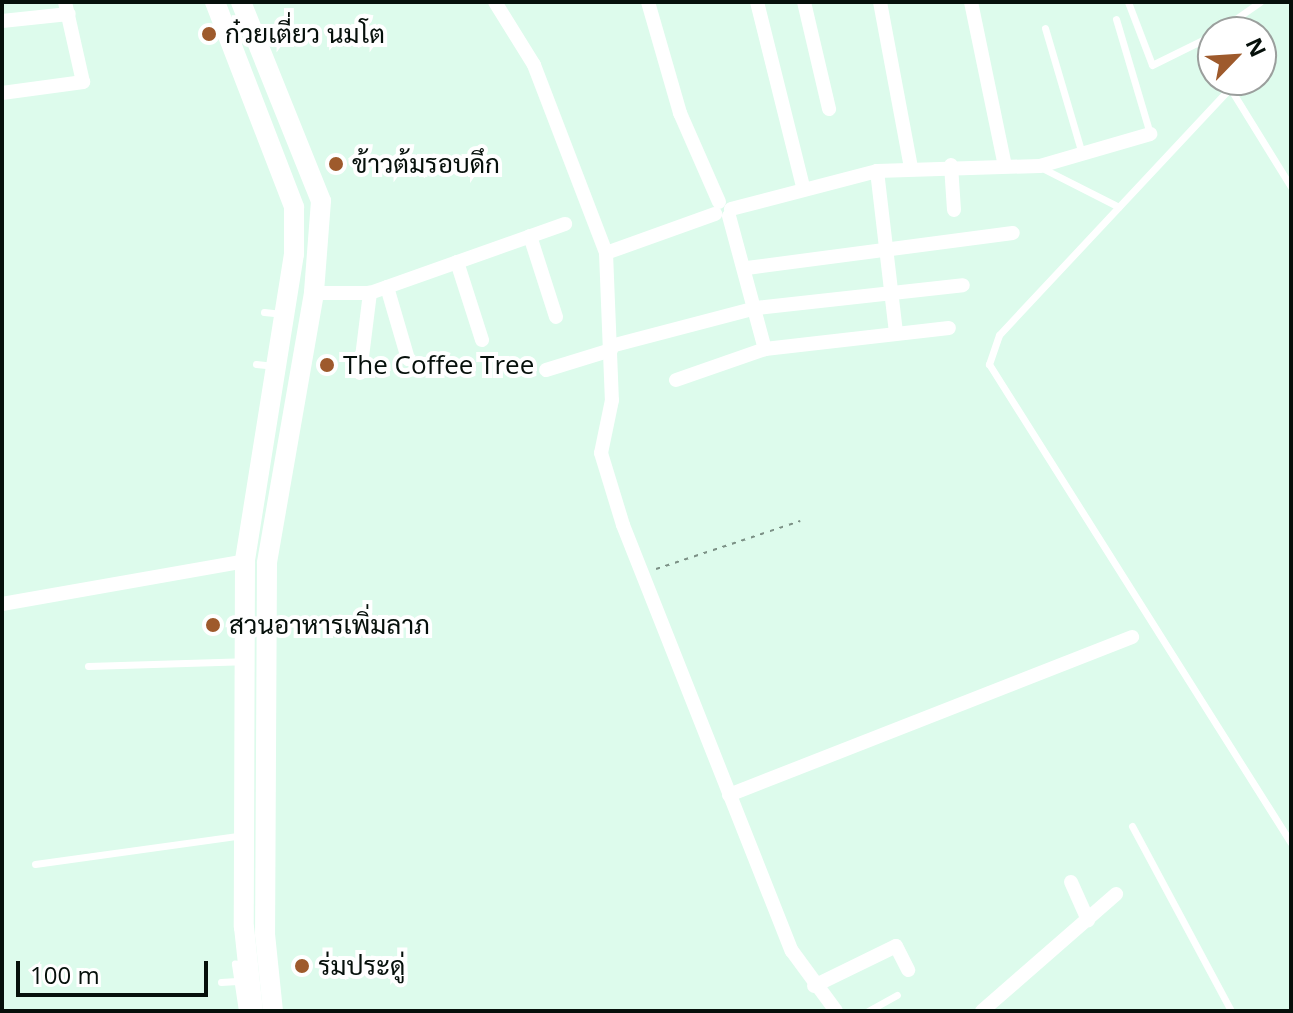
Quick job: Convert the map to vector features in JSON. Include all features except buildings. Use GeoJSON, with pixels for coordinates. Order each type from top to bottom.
{"type":"FeatureCollection","features":[{"type":"Feature","properties":{"kind":"street"},"geometry":{"type":"LineString","coordinates":[[215,2],[294,207],[266,365],[245,561],[242,972],[253,1011]]}},
{"type":"Feature","properties":{"kind":"street"},"geometry":{"type":"LineString","coordinates":[[241,2],[321,201],[314,293],[267,563],[265,934],[273,1011]]}},
{"type":"Feature","properties":{"kind":"street"},"geometry":{"type":"LineString","coordinates":[[495,2],[534,65],[606,253],[611,348],[602,462],[792,951],[814,986],[836,1011]]}},
{"type":"Feature","properties":{"kind":"street"},"geometry":{"type":"LineString","coordinates":[[648,2],[680,113],[747,268],[765,349]]}},
{"type":"Feature","properties":{"kind":"street"},"geometry":{"type":"LineString","coordinates":[[757,2],[803,187]]}},
{"type":"Feature","properties":{"kind":"street"},"geometry":{"type":"LineString","coordinates":[[804,2],[829,109]]}},
{"type":"Feature","properties":{"kind":"street"},"geometry":{"type":"LineString","coordinates":[[880,2],[911,167]]}},
{"type":"Feature","properties":{"kind":"street"},"geometry":{"type":"LineString","coordinates":[[971,2],[1005,166]]}},
{"type":"Feature","properties":{"kind":"street"},"geometry":{"type":"LineString","coordinates":[[2,21],[67,8],[83,82],[2,93]]}},
{"type":"Feature","properties":{"kind":"street"},"geometry":{"type":"LineString","coordinates":[[606,253],[723,210],[803,187],[911,167],[1040,166],[1150,134]]}},
{"type":"Feature","properties":{"kind":"street"},"geometry":{"type":"LineString","coordinates":[[951,165],[954,210]]}},
{"type":"Feature","properties":{"kind":"street"},"geometry":{"type":"LineString","coordinates":[[877,171],[890,247],[896,333]]}},
{"type":"Feature","properties":{"kind":"street"},"geometry":{"type":"LineString","coordinates":[[314,293],[370,293],[565,224]]}},
{"type":"Feature","properties":{"kind":"street"},"geometry":{"type":"LineString","coordinates":[[747,268],[1013,233]]}},
{"type":"Feature","properties":{"kind":"street"},"geometry":{"type":"LineString","coordinates":[[530,236],[556,317]]}},
{"type":"Feature","properties":{"kind":"street"},"geometry":{"type":"LineString","coordinates":[[457,262],[482,340]]}},
{"type":"Feature","properties":{"kind":"street"},"geometry":{"type":"LineString","coordinates":[[546,370],[611,348],[756,308],[963,285]]}},
{"type":"Feature","properties":{"kind":"street"},"geometry":{"type":"LineString","coordinates":[[387,287],[408,359]]}},
{"type":"Feature","properties":{"kind":"street"},"geometry":{"type":"LineString","coordinates":[[360,373],[370,293]]}},
{"type":"Feature","properties":{"kind":"street"},"geometry":{"type":"LineString","coordinates":[[676,380],[765,349],[949,328]]}},
{"type":"Feature","properties":{"kind":"street"},"geometry":{"type":"LineString","coordinates":[[2,604],[245,561]]}},
{"type":"Feature","properties":{"kind":"street"},"geometry":{"type":"LineString","coordinates":[[729,795],[1132,637]]}},
{"type":"Feature","properties":{"kind":"street"},"geometry":{"type":"LineString","coordinates":[[245,671],[267,681]]}},
{"type":"Feature","properties":{"kind":"street"},"geometry":{"type":"LineString","coordinates":[[1071,882],[1088,920]]}},
{"type":"Feature","properties":{"kind":"street"},"geometry":{"type":"LineString","coordinates":[[982,1011],[1116,894]]}},
{"type":"Feature","properties":{"kind":"street"},"geometry":{"type":"LineString","coordinates":[[814,986],[896,946],[908,970]]}},
{"type":"Feature","properties":{"kind":"lane"},"geometry":{"type":"LineString","coordinates":[[1128,2],[1152,65],[1197,45]]}},
{"type":"Feature","properties":{"kind":"lane"},"geometry":{"type":"LineString","coordinates":[[1240,16],[1260,2]]}},
{"type":"Feature","properties":{"kind":"lane"},"geometry":{"type":"LineString","coordinates":[[1116,19],[1150,134]]}},
{"type":"Feature","properties":{"kind":"lane"},"geometry":{"type":"LineString","coordinates":[[1045,28],[1082,154]]}},
{"type":"Feature","properties":{"kind":"lane"},"geometry":{"type":"LineString","coordinates":[[1216,96],[1119,207],[999,335],[989,364],[1291,843]]}},
{"type":"Feature","properties":{"kind":"lane"},"geometry":{"type":"LineString","coordinates":[[1234,96],[1291,187]]}},
{"type":"Feature","properties":{"kind":"lane"},"geometry":{"type":"LineString","coordinates":[[1040,166],[1119,207]]}},
{"type":"Feature","properties":{"kind":"lane"},"geometry":{"type":"LineString","coordinates":[[88,666],[245,671]]}},
{"type":"Feature","properties":{"kind":"lane"},"geometry":{"type":"LineString","coordinates":[[1132,826],[1231,1011]]}},
{"type":"Feature","properties":{"kind":"lane"},"geometry":{"type":"LineString","coordinates":[[35,864],[245,835]]}},
{"type":"Feature","properties":{"kind":"lane"},"geometry":{"type":"LineString","coordinates":[[221,982],[242,972],[242,1011]]}},
{"type":"Feature","properties":{"kind":"lane"},"geometry":{"type":"LineString","coordinates":[[868,1011],[897,995]]}},
{"type":"Feature","properties":{"kind":"path"},"geometry":{"type":"LineString","coordinates":[[644,573],[800,521]]}},
{"type":"Feature","properties":{"kind":"place","name":"ก๋วยเตี่ยว นมโต"},"geometry":{"type":"Point","coordinates":[209,34]}},
{"type":"Feature","properties":{"kind":"place","name":"ข้าวต้มรอบดึก"},"geometry":{"type":"Point","coordinates":[336,164]}},
{"type":"Feature","properties":{"kind":"place","name":"The Coffee Tree"},"geometry":{"type":"Point","coordinates":[327,365]}},
{"type":"Feature","properties":{"kind":"place","name":"สวนอาหารเพิ่มลาภ"},"geometry":{"type":"Point","coordinates":[213,625]}},
{"type":"Feature","properties":{"kind":"place","name":"ร่มประดู่"},"geometry":{"type":"Point","coordinates":[302,966]}}]}
